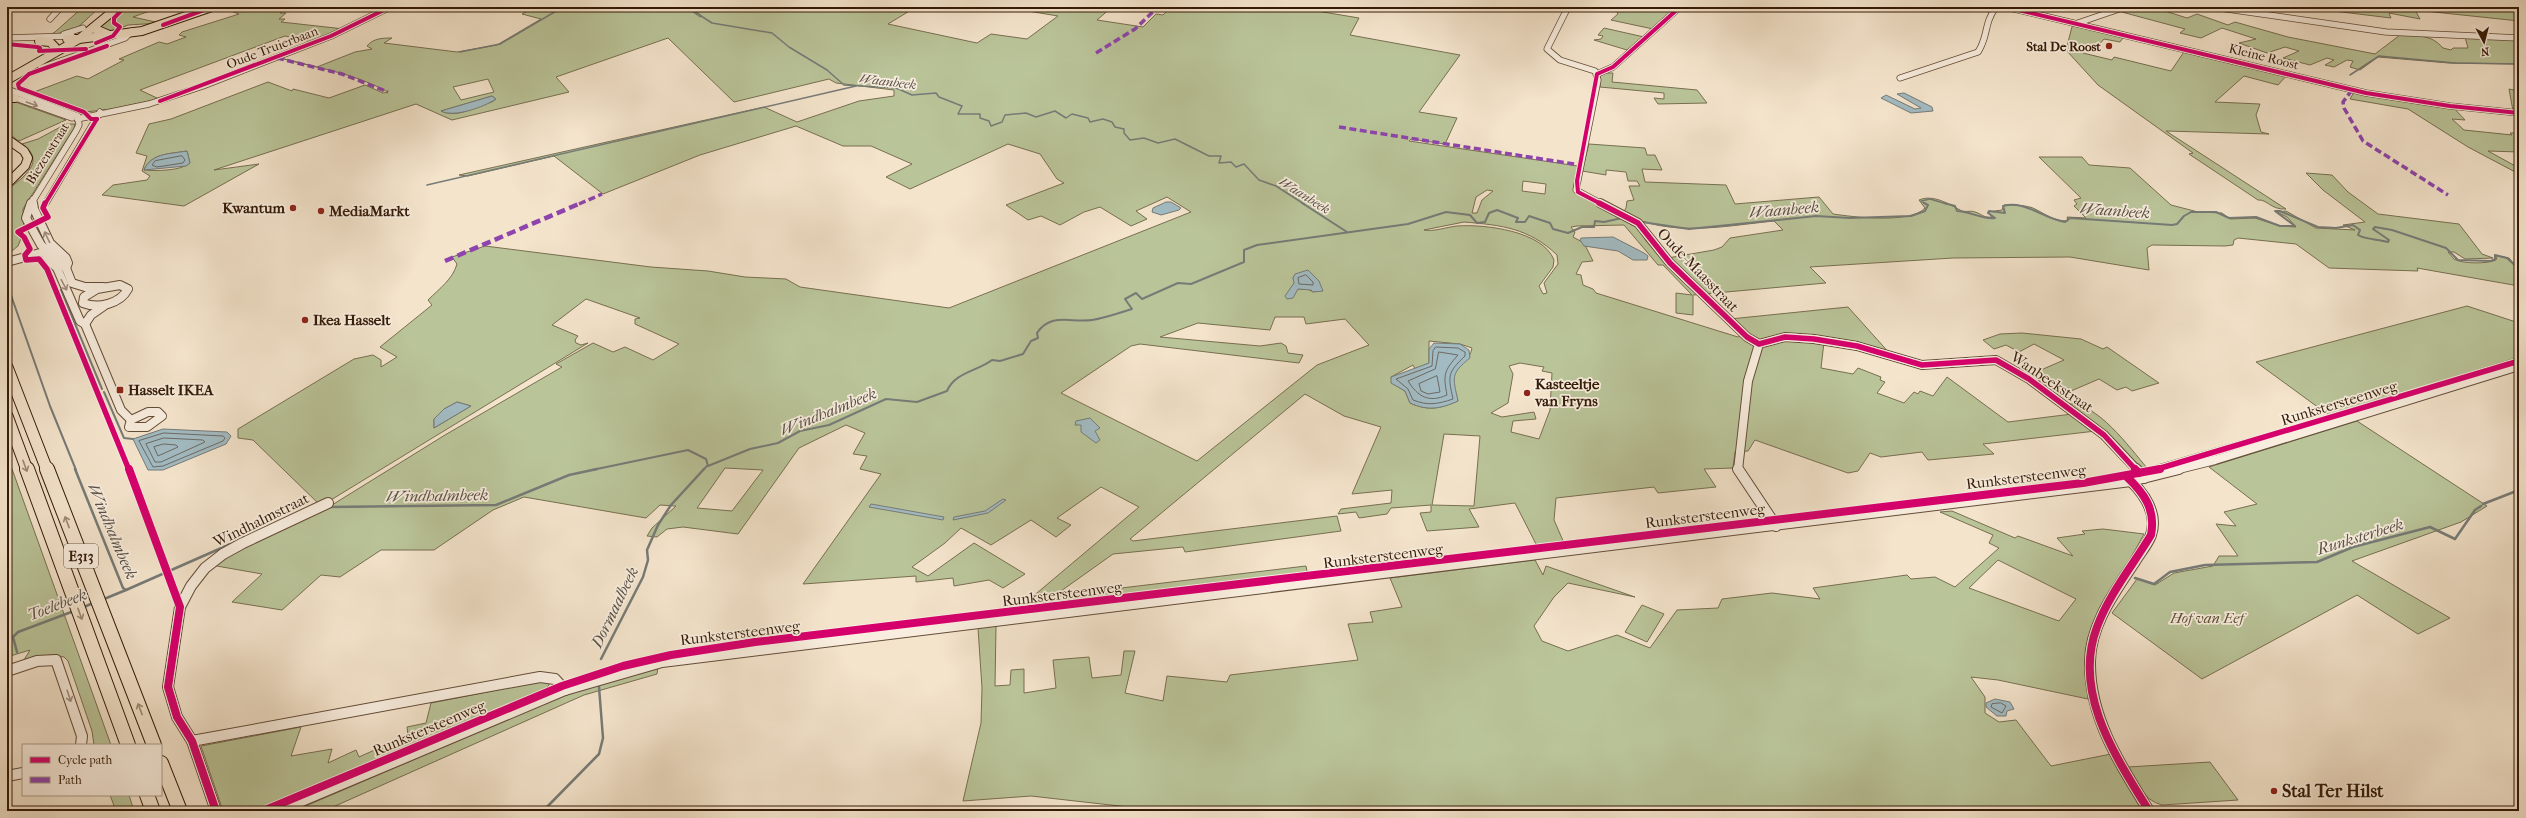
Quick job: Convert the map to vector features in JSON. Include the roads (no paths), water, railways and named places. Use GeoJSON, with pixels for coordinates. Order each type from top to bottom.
{"type":"FeatureCollection","features":[{"type":"Feature","properties":{"kind":"highway"},"geometry":{"type":"LineString","coordinates":[[75,37],[107,7]]}},
{"type":"Feature","properties":{"kind":"highway"},"geometry":{"type":"LineString","coordinates":[[75,37],[93,28],[118,7]]}},
{"type":"Feature","properties":{"kind":"highway"},"geometry":{"type":"LineString","coordinates":[[93,28],[104,35]]}},
{"type":"Feature","properties":{"kind":"highway"},"geometry":{"type":"LineString","coordinates":[[7,174],[20,163],[19,155],[11,144]]}},
{"type":"Feature","properties":{"kind":"highway"},"geometry":{"type":"LineString","coordinates":[[7,184],[27,161],[27,155],[11,144]]}},
{"type":"Feature","properties":{"kind":"highway","name":"E313"},"geometry":{"type":"LineString","coordinates":[[7,367],[154,744]]}},
{"type":"Feature","properties":{"kind":"highway","name":"E313"},"geometry":{"type":"LineString","coordinates":[[7,416],[128,744]]}},
{"type":"Feature","properties":{"kind":"highway"},"geometry":{"type":"LineString","coordinates":[[162,766],[180,811]]}},
{"type":"Feature","properties":{"kind":"highway"},"geometry":{"type":"LineString","coordinates":[[147,796],[153,811]]}},
{"type":"Feature","properties":{"kind":"main road"},"geometry":{"type":"LineString","coordinates":[[7,74],[75,37],[131,32],[157,27],[211,7]]}},
{"type":"Feature","properties":{"kind":"main road"},"geometry":{"type":"LineString","coordinates":[[7,80],[75,37],[104,35]]}},
{"type":"Feature","properties":{"kind":"main road"},"geometry":{"type":"LineString","coordinates":[[38,41],[50,42],[55,47]]}},
{"type":"Feature","properties":{"kind":"street"},"geometry":{"type":"LineString","coordinates":[[7,8],[11,7]]}},
{"type":"Feature","properties":{"kind":"street"},"geometry":{"type":"LineString","coordinates":[[50,19],[61,7]]}},
{"type":"Feature","properties":{"kind":"street","name":"Oude Truierbaan"},"geometry":{"type":"LineString","coordinates":[[77,119],[100,112],[149,104],[217,80],[331,36],[390,7]]}},
{"type":"Feature","properties":{"kind":"street"},"geometry":{"type":"LineString","coordinates":[[1568,7],[1547,49],[1560,60],[1588,68],[1597,74],[1613,67],[1680,7]]}},
{"type":"Feature","properties":{"kind":"street"},"geometry":{"type":"LineString","coordinates":[[1900,78],[1978,52],[1984,43],[1987,19],[1996,7]]}},
{"type":"Feature","properties":{"kind":"street","name":"Kleine Roost"},"geometry":{"type":"LineString","coordinates":[[2006,7],[2366,93],[2450,106],[2519,113]]}},
{"type":"Feature","properties":{"kind":"street"},"geometry":{"type":"LineString","coordinates":[[2078,23],[2125,7]]}},
{"type":"Feature","properties":{"kind":"street"},"geometry":{"type":"LineString","coordinates":[[2213,7],[2386,32],[2519,38]]}},
{"type":"Feature","properties":{"kind":"street"},"geometry":{"type":"LineString","coordinates":[[41,68],[125,38],[131,32]]}},
{"type":"Feature","properties":{"kind":"street"},"geometry":{"type":"LineString","coordinates":[[53,37],[75,37]]}},
{"type":"Feature","properties":{"kind":"street"},"geometry":{"type":"LineString","coordinates":[[7,38],[75,37]]}},
{"type":"Feature","properties":{"kind":"street"},"geometry":{"type":"LineString","coordinates":[[7,42],[38,41],[75,37]]}},
{"type":"Feature","properties":{"kind":"street","name":"Oude-Maasstraat"},"geometry":{"type":"LineString","coordinates":[[1597,74],[1576,190],[1638,223],[1670,263],[1747,337],[1759,344]]}},
{"type":"Feature","properties":{"kind":"street","name":"Biezenstraat"},"geometry":{"type":"LineString","coordinates":[[7,80],[9,94],[77,119],[79,125],[76,132],[32,199],[26,210],[26,218],[46,252],[66,268],[72,282],[86,291]]}},
{"type":"Feature","properties":{"kind":"street","name":"Biezenstraat"},"geometry":{"type":"LineString","coordinates":[[46,203],[100,112]]}},
{"type":"Feature","properties":{"kind":"street","name":"Biezenstraat"},"geometry":{"type":"LineString","coordinates":[[32,199],[34,209],[50,243],[66,258],[68,263],[66,268]]}},
{"type":"Feature","properties":{"kind":"street"},"geometry":{"type":"LineString","coordinates":[[7,262],[56,249]]}},
{"type":"Feature","properties":{"kind":"street"},"geometry":{"type":"LineString","coordinates":[[46,252],[46,258],[57,268],[80,321],[85,324],[121,410],[131,420]]}},
{"type":"Feature","properties":{"kind":"street"},"geometry":{"type":"LineString","coordinates":[[85,324],[91,315],[106,304],[124,296],[128,289],[120,285],[86,291],[83,303],[90,306],[106,304]]}},
{"type":"Feature","properties":{"kind":"street"},"geometry":{"type":"LineString","coordinates":[[90,306],[91,315]]}},
{"type":"Feature","properties":{"kind":"street","name":"Wanbeekstraat"},"geometry":{"type":"LineString","coordinates":[[1759,344],[1785,337],[1814,339],[1857,346],[1909,363],[1922,365],[1996,360],[2029,380],[2104,435],[2144,478]]}},
{"type":"Feature","properties":{"kind":"street"},"geometry":{"type":"LineString","coordinates":[[1759,344],[1748,381],[1737,464],[1738,471],[1776,526]]}},
{"type":"Feature","properties":{"kind":"street","name":"Runkstersteenweg"},"geometry":{"type":"LineString","coordinates":[[278,811],[565,690],[631,670],[705,655],[1776,526],[2131,481],[2222,458],[2519,366]]}},
{"type":"Feature","properties":{"kind":"street"},"geometry":{"type":"LineString","coordinates":[[121,410],[142,414],[158,412],[162,416],[157,422],[141,429],[129,428],[131,420],[142,414]]}},
{"type":"Feature","properties":{"kind":"street"},"geometry":{"type":"LineString","coordinates":[[2131,481],[2149,501],[2154,514],[2154,524],[2151,535],[2112,597],[2093,639],[2090,675],[2093,702],[2100,724],[2149,811]]}},
{"type":"Feature","properties":{"kind":"street","name":"Windhalmstraat"},"geometry":{"type":"LineString","coordinates":[[216,811],[192,741],[177,716],[168,687],[180,607],[184,595],[201,570],[213,560],[252,538],[328,503]]}},
{"type":"Feature","properties":{"kind":"street"},"geometry":{"type":"LineString","coordinates":[[7,671],[37,661],[56,660],[82,736],[81,744]]}},
{"type":"Feature","properties":{"kind":"street","name":"Runkstersteenweg"},"geometry":{"type":"LineString","coordinates":[[192,741],[540,677],[555,679],[565,690]]}},
{"type":"Feature","properties":{"kind":"street"},"geometry":{"type":"LineString","coordinates":[[7,776],[22,773]]}},
{"type":"Feature","properties":{"kind":"water"},"geometry":{"type":"Polygon","coordinates":[[[1904,93],[1932,107],[1933,111],[1911,113],[1881,98],[1886,95],[1915,109],[1921,108],[1897,94],[1904,93]]]}},
{"type":"Feature","properties":{"kind":"water"},"geometry":{"type":"Polygon","coordinates":[[[492,96],[496,99],[469,111],[447,113],[441,111],[492,96]]]}},
{"type":"Feature","properties":{"kind":"water"},"geometry":{"type":"Polygon","coordinates":[[[187,151],[190,163],[186,166],[144,170],[147,164],[156,157],[187,151]]]}},
{"type":"Feature","properties":{"kind":"water"},"geometry":{"type":"Polygon","coordinates":[[[1166,202],[1171,202],[1181,208],[1179,210],[1161,215],[1152,212],[1153,208],[1166,202]]]}},
{"type":"Feature","properties":{"kind":"water"},"geometry":{"type":"Polygon","coordinates":[[[1613,237],[1644,253],[1648,256],[1647,260],[1633,260],[1618,251],[1584,246],[1580,240],[1581,238],[1613,237]]]}},
{"type":"Feature","properties":{"kind":"water"},"geometry":{"type":"Polygon","coordinates":[[[1308,270],[1319,281],[1323,291],[1313,292],[1311,290],[1298,289],[1293,298],[1287,299],[1285,296],[1294,283],[1293,278],[1295,274],[1308,270]]]}},
{"type":"Feature","properties":{"kind":"water"},"geometry":{"type":"Polygon","coordinates":[[[1434,343],[1460,344],[1469,350],[1470,358],[1459,368],[1455,376],[1454,381],[1458,401],[1434,408],[1416,406],[1410,403],[1405,391],[1391,383],[1391,377],[1429,363],[1429,349],[1434,343]]]}},
{"type":"Feature","properties":{"kind":"water"},"geometry":{"type":"Polygon","coordinates":[[[457,402],[471,406],[434,428],[434,419],[444,409],[457,402]]]}},
{"type":"Feature","properties":{"kind":"water"},"geometry":{"type":"Polygon","coordinates":[[[1090,418],[1100,428],[1095,431],[1100,440],[1096,443],[1081,432],[1081,425],[1075,425],[1076,421],[1090,418]]]}},
{"type":"Feature","properties":{"kind":"water"},"geometry":{"type":"Polygon","coordinates":[[[163,429],[227,432],[231,436],[226,444],[163,470],[148,470],[133,439],[163,429]]]}},
{"type":"Feature","properties":{"kind":"water"},"geometry":{"type":"Polygon","coordinates":[[[1003,499],[1006,500],[988,513],[953,520],[954,517],[985,511],[1003,499]]]}},
{"type":"Feature","properties":{"kind":"water"},"geometry":{"type":"Polygon","coordinates":[[[871,504],[944,517],[943,520],[869,507],[871,504]]]}},
{"type":"Feature","properties":{"kind":"water"},"geometry":{"type":"Polygon","coordinates":[[[1995,699],[2010,702],[2014,709],[2007,711],[2006,716],[1997,716],[1986,707],[1986,703],[1995,699]]]}},
{"type":"Feature","properties":{"kind":"waterway"},"geometry":{"type":"LineString","coordinates":[[460,52],[500,44],[563,7]]}},
{"type":"Feature","properties":{"kind":"waterway","name":"Waanbeek"},"geometry":{"type":"LineString","coordinates":[[687,7],[712,23],[772,33],[789,47],[827,70],[844,85],[896,88],[912,95],[936,93],[939,97],[962,106],[958,114],[980,114],[980,118],[989,121],[991,126],[1002,122],[1005,115],[1026,113],[1036,117],[1055,111],[1066,118],[1072,114],[1088,118],[1090,122],[1103,119],[1112,122],[1115,127],[1124,129],[1124,133],[1130,140],[1144,138],[1158,143],[1175,139],[1209,156],[1221,156],[1219,163],[1231,162],[1236,167],[1244,164],[1259,180],[1276,186],[1304,204]]}},
{"type":"Feature","properties":{"kind":"waterway"},"geometry":{"type":"LineString","coordinates":[[2350,75],[2379,56],[2455,63],[2519,64]]}},
{"type":"Feature","properties":{"kind":"waterway"},"geometry":{"type":"LineString","coordinates":[[427,185],[856,86]]}},
{"type":"Feature","properties":{"kind":"waterway","name":"Waanbeek"},"geometry":{"type":"LineString","coordinates":[[1926,204],[1921,201],[1930,199],[1947,204]]}},
{"type":"Feature","properties":{"kind":"waterway","name":"Waanbeek"},"geometry":{"type":"LineString","coordinates":[[1302,203],[1347,232]]}},
{"type":"Feature","properties":{"kind":"waterway","name":"Waanbeek"},"geometry":{"type":"LineString","coordinates":[[1944,203],[1955,206],[1957,211],[1990,218],[1995,218],[1988,213],[1989,211],[2005,213],[2003,206],[2011,205],[2027,208],[2065,222],[2070,218],[2172,225],[2177,224],[2184,216],[2191,212],[2216,212],[2229,218],[2256,217],[2280,226],[2295,226],[2275,211],[2280,211],[2318,227],[2336,228],[2353,225],[2360,230],[2358,235],[2369,239],[2388,242],[2389,240],[2373,229],[2375,227],[2392,230],[2446,248],[2458,260],[2491,261],[2495,259],[2495,255],[2507,258],[2519,269]]}},
{"type":"Feature","properties":{"kind":"waterway","name":"Waanbeek"},"geometry":{"type":"LineString","coordinates":[[1642,222],[1689,229],[1816,216],[1850,218],[1911,216],[1925,211],[1928,205],[1926,204]]}},
{"type":"Feature","properties":{"kind":"waterway","name":"Windhalmbeek"},"geometry":{"type":"LineString","coordinates":[[592,470],[688,450],[706,459],[708,466],[750,449],[778,443],[800,431],[829,425],[886,399],[917,402],[947,391],[955,380],[992,360],[1000,361],[1023,354],[1031,341],[1038,338],[1037,333],[1043,327],[1055,320],[1092,320],[1132,309],[1125,299],[1136,293],[1142,299],[1178,283],[1191,284],[1244,262],[1244,250],[1257,245],[1408,224],[1446,212],[1470,215],[1477,223],[1485,222],[1489,213],[1497,210],[1518,218],[1516,222],[1525,222],[1529,216],[1550,223],[1553,229],[1568,233],[1582,227],[1594,227],[1595,221],[1604,222],[1622,218]]}},
{"type":"Feature","properties":{"kind":"waterway","name":"Windhalmbeek"},"geometry":{"type":"LineString","coordinates":[[7,284],[50,406],[76,470]]}},
{"type":"Feature","properties":{"kind":"waterway"},"geometry":{"type":"LineString","coordinates":[[61,290],[102,389]]}},
{"type":"Feature","properties":{"kind":"waterway"},"geometry":{"type":"LineString","coordinates":[[104,392],[124,438],[133,439]]}},
{"type":"Feature","properties":{"kind":"waterway","name":"Dormaalbeek"},"geometry":{"type":"LineString","coordinates":[[704,469],[707,466]]}},
{"type":"Feature","properties":{"kind":"waterway","name":"Windhalmbeek"},"geometry":{"type":"LineString","coordinates":[[75,469],[123,588],[126,590]]}},
{"type":"Feature","properties":{"kind":"waterway","name":"Windhalmbeek"},"geometry":{"type":"LineString","coordinates":[[329,507],[496,505],[569,475],[597,469]]}},
{"type":"Feature","properties":{"kind":"waterway","name":"Dormaalbeek"},"geometry":{"type":"LineString","coordinates":[[601,659],[643,577],[648,560],[647,550],[658,525],[671,505],[704,469]]}},
{"type":"Feature","properties":{"kind":"waterway","name":"Runksterbeek"},"geometry":{"type":"LineString","coordinates":[[2483,504],[2519,490]]}},
{"type":"Feature","properties":{"kind":"waterway","name":"Runksterbeek"},"geometry":{"type":"LineString","coordinates":[[2135,578],[2154,584],[2170,572],[2205,565],[2317,562],[2353,547],[2430,527],[2455,539],[2475,510],[2481,506]]}},
{"type":"Feature","properties":{"kind":"waterway","name":"Windhalmbeek"},"geometry":{"type":"LineString","coordinates":[[126,590],[235,542]]}},
{"type":"Feature","properties":{"kind":"waterway","name":"Toelebeek"},"geometry":{"type":"LineString","coordinates":[[104,599],[126,590]]}},
{"type":"Feature","properties":{"kind":"waterway","name":"Toelebeek"},"geometry":{"type":"LineString","coordinates":[[84,607],[93,603]]}},
{"type":"Feature","properties":{"kind":"waterway","name":"Toelebeek"},"geometry":{"type":"LineString","coordinates":[[17,652],[13,637],[18,632],[74,611]]}},
{"type":"Feature","properties":{"kind":"waterway","name":"Dormaalbeek"},"geometry":{"type":"LineString","coordinates":[[543,811],[599,754],[603,738],[599,687]]}},
{"type":"Feature","properties":{"kind":"place","name":"Stal De Roost"},"geometry":{"type":"Point","coordinates":[2109,46]}},
{"type":"Feature","properties":{"kind":"place","name":"Kwantum"},"geometry":{"type":"Point","coordinates":[293,208]}},
{"type":"Feature","properties":{"kind":"place","name":"MediaMarkt"},"geometry":{"type":"Point","coordinates":[321,211]}},
{"type":"Feature","properties":{"kind":"place","name":"Ikea Hasselt"},"geometry":{"type":"Point","coordinates":[305,320]}},
{"type":"Feature","properties":{"kind":"place","name":"Hasselt IKEA"},"geometry":{"type":"Point","coordinates":[120,390]}},
{"type":"Feature","properties":{"kind":"place","name":"Kasteeltje van Fryns"},"geometry":{"type":"Point","coordinates":[1527,393]}},
{"type":"Feature","properties":{"kind":"place","name":"Stal Ter Hilst"},"geometry":{"type":"Point","coordinates":[2274,791]}},
{"type":"Feature","properties":{"kind":"park label","name":"Hof van Eef"},"geometry":{"type":"Point","coordinates":[2207,618]}}]}
